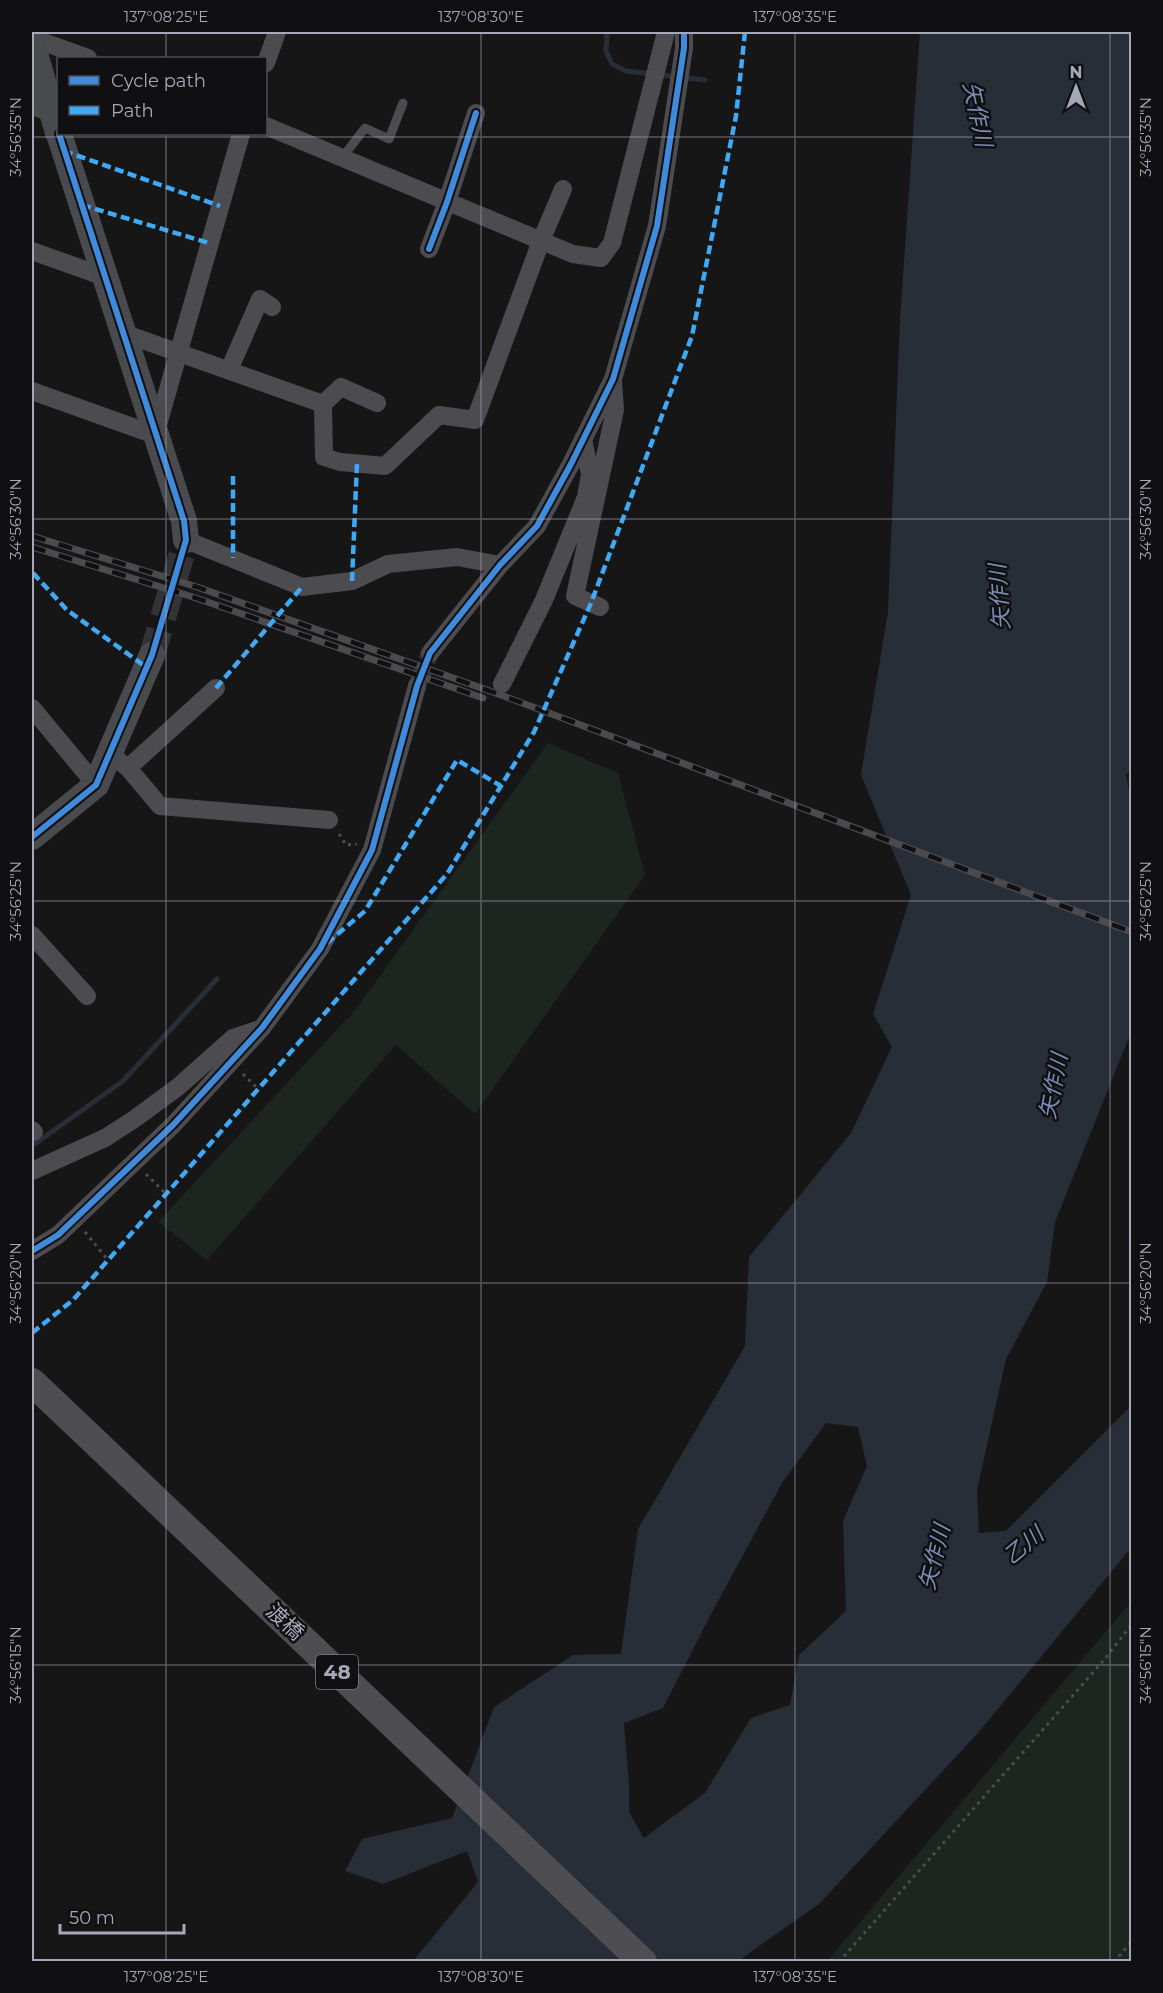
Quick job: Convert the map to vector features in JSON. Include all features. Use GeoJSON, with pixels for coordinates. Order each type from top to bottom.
{"type":"FeatureCollection","features":[{"type":"Feature","properties":{"kind":"main road","name":"渡橋"},"geometry":{"type":"LineString","coordinates":[[32,1382],[643,1962]]}},
{"type":"Feature","properties":{"kind":"street"},"geometry":{"type":"LineString","coordinates":[[267,60],[278,32]]}},
{"type":"Feature","properties":{"kind":"street"},"geometry":{"type":"LineString","coordinates":[[267,126],[573,254],[601,258],[612,243],[666,32]]}},
{"type":"Feature","properties":{"kind":"street"},"geometry":{"type":"LineString","coordinates":[[430,653],[500,565],[537,526],[613,379],[657,226],[684,48],[684,32]]}},
{"type":"Feature","properties":{"kind":"street"},"geometry":{"type":"LineString","coordinates":[[32,38],[85,57]]}},
{"type":"Feature","properties":{"kind":"street"},"geometry":{"type":"LineString","coordinates":[[32,43],[50,121],[105,277],[184,521],[186,540],[302,587],[352,581],[388,564],[457,557],[500,565]]}},
{"type":"Feature","properties":{"kind":"street"},"geometry":{"type":"LineString","coordinates":[[429,249],[476,113]]}},
{"type":"Feature","properties":{"kind":"street"},"geometry":{"type":"LineString","coordinates":[[155,435],[241,135]]}},
{"type":"Feature","properties":{"kind":"street"},"geometry":{"type":"LineString","coordinates":[[377,403],[341,387],[323,404],[324,457],[340,462],[386,466],[439,415],[475,420],[563,189]]}},
{"type":"Feature","properties":{"kind":"street"},"geometry":{"type":"LineString","coordinates":[[32,251],[105,277]]}},
{"type":"Feature","properties":{"kind":"street"},"geometry":{"type":"LineString","coordinates":[[229,370],[260,299],[272,307]]}},
{"type":"Feature","properties":{"kind":"street"},"geometry":{"type":"LineString","coordinates":[[123,333],[323,404]]}},
{"type":"Feature","properties":{"kind":"street"},"geometry":{"type":"LineString","coordinates":[[600,607],[575,596],[615,410],[613,379]]}},
{"type":"Feature","properties":{"kind":"street"},"geometry":{"type":"LineString","coordinates":[[32,391],[155,435]]}},
{"type":"Feature","properties":{"kind":"street"},"geometry":{"type":"LineString","coordinates":[[502,684],[544,600],[586,497],[590,474],[583,439]]}},
{"type":"Feature","properties":{"kind":"street"},"geometry":{"type":"LineString","coordinates":[[119,761],[152,654]]}},
{"type":"Feature","properties":{"kind":"street"},"geometry":{"type":"LineString","coordinates":[[32,1251],[58,1235],[173,1125],[262,1028],[320,949],[374,844],[417,686]]}},
{"type":"Feature","properties":{"kind":"street"},"geometry":{"type":"LineString","coordinates":[[32,837],[96,785],[119,761],[216,688]]}},
{"type":"Feature","properties":{"kind":"street"},"geometry":{"type":"LineString","coordinates":[[32,708],[96,785]]}},
{"type":"Feature","properties":{"kind":"street"},"geometry":{"type":"LineString","coordinates":[[119,761],[160,806],[329,820]]}},
{"type":"Feature","properties":{"kind":"street"},"geometry":{"type":"LineString","coordinates":[[32,935],[87,996]]}},
{"type":"Feature","properties":{"kind":"street"},"geometry":{"type":"LineString","coordinates":[[32,1171],[105,1137],[133,1120],[177,1087],[233,1038],[262,1028]]}},
{"type":"Feature","properties":{"kind":"lane"},"geometry":{"type":"LineString","coordinates":[[342,158],[365,128],[389,139],[403,103]]}},
{"type":"Feature","properties":{"kind":"path"},"geometry":{"type":"LineString","coordinates":[[329,820],[346,845],[374,844]]}},
{"type":"Feature","properties":{"kind":"path"},"geometry":{"type":"LineString","coordinates":[[231,1062],[258,1089]]}},
{"type":"Feature","properties":{"kind":"path"},"geometry":{"type":"LineString","coordinates":[[134,1162],[166,1194]]}},
{"type":"Feature","properties":{"kind":"path"},"geometry":{"type":"LineString","coordinates":[[74,1220],[108,1260]]}},
{"type":"Feature","properties":{"kind":"path"},"geometry":{"type":"LineString","coordinates":[[839,1962],[1104,1660],[1131,1624]]}},
{"type":"Feature","properties":{"kind":"path"},"geometry":{"type":"LineString","coordinates":[[1114,1962],[1131,1941]]}},
{"type":"Feature","properties":{"kind":"shaded area"},"geometry":{"type":"Polygon","coordinates":[[[548,743],[618,773],[645,875],[475,1114],[396,1045],[207,1260],[158,1222],[356,1009],[548,743]]]}},
{"type":"Feature","properties":{"kind":"shaded area"},"geometry":{"type":"Polygon","coordinates":[[[1131,1602],[1131,1961],[827,1961],[1131,1602]]]}},
{"type":"Feature","properties":{"kind":"water"},"geometry":{"type":"Polygon","coordinates":[[[920,32],[1131,32],[1132,768],[1126,775],[1132,807],[1131,1032],[1055,1222],[1047,1282],[1006,1359],[977,1490],[979,1533],[1006,1531],[1131,1406],[1131,1548],[977,1734],[819,1904],[738,1961],[413,1961],[478,1882],[467,1851],[383,1884],[345,1871],[362,1839],[452,1818],[494,1707],[573,1655],[621,1654],[638,1529],[745,1346],[749,1257],[851,1133],[892,1047],[873,1014],[911,895],[861,775],[888,612],[900,320],[920,32]],[[826,1423],[782,1483],[663,1708],[624,1723],[629,1812],[644,1838],[705,1793],[751,1718],[790,1705],[799,1655],[846,1611],[843,1521],[867,1466],[858,1427],[826,1423]]]}},
{"type":"Feature","properties":{"kind":"waterway"},"geometry":{"type":"LineString","coordinates":[[607,32],[606,51],[612,64],[626,71],[705,80]]}},
{"type":"Feature","properties":{"kind":"waterway"},"geometry":{"type":"LineString","coordinates":[[32,1146],[123,1081],[217,979]]}},
{"type":"Feature","properties":{"kind":"tunnel"},"geometry":{"type":"LineString","coordinates":[[152,655],[186,540]]}},
{"type":"Feature","properties":{"kind":"tunnel"},"geometry":{"type":"LineString","coordinates":[[417,686],[430,653]]}},
{"type":"Feature","properties":{"kind":"railway"},"geometry":{"type":"LineString","coordinates":[[32,536],[197,587],[501,695],[1132,932]]}},
{"type":"Feature","properties":{"kind":"railway"},"geometry":{"type":"LineString","coordinates":[[32,547],[196,598],[483,698]]}},
{"type":"Feature","properties":{"kind":"marked path"},"geometry":{"type":"LineString","coordinates":[[32,1333],[73,1300],[447,874],[534,732],[591,603],[692,336],[736,116],[745,32]]}},
{"type":"Feature","properties":{"kind":"marked path"},"geometry":{"type":"LineString","coordinates":[[64,151],[220,206]]}},
{"type":"Feature","properties":{"kind":"marked path"},"geometry":{"type":"LineString","coordinates":[[82,205],[209,243]]}},
{"type":"Feature","properties":{"kind":"marked path"},"geometry":{"type":"LineString","coordinates":[[352,581],[357,463]]}},
{"type":"Feature","properties":{"kind":"marked path"},"geometry":{"type":"LineString","coordinates":[[233,476],[233,558]]}},
{"type":"Feature","properties":{"kind":"marked path"},"geometry":{"type":"LineString","coordinates":[[33,573],[67,610],[146,667]]}},
{"type":"Feature","properties":{"kind":"marked path"},"geometry":{"type":"LineString","coordinates":[[216,688],[302,587]]}},
{"type":"Feature","properties":{"kind":"marked path"},"geometry":{"type":"LineString","coordinates":[[327,943],[365,911],[457,760],[501,786]]}},
{"type":"Feature","properties":{"kind":"cycle path"},"geometry":{"type":"LineString","coordinates":[[32,1251],[58,1235],[173,1125],[262,1028],[320,949],[372,850],[417,686],[430,653],[500,565],[537,526],[613,379],[657,226],[684,48],[684,32]]}},
{"type":"Feature","properties":{"kind":"cycle path"},"geometry":{"type":"LineString","coordinates":[[429,249],[476,113]]}},
{"type":"Feature","properties":{"kind":"cycle path"},"geometry":{"type":"LineString","coordinates":[[32,837],[96,785],[152,655],[186,540],[184,521],[59,135]]}},
{"type":"Feature","properties":{"kind":"water label","name":"矢作川"},"geometry":{"type":"Point","coordinates":[978,114]}},
{"type":"Feature","properties":{"kind":"water label","name":"矢作川"},"geometry":{"type":"Point","coordinates":[999,597]}},
{"type":"Feature","properties":{"kind":"water label","name":"矢作川"},"geometry":{"type":"Point","coordinates":[1053,1086]}},
{"type":"Feature","properties":{"kind":"water label","name":"乙川"},"geometry":{"type":"Point","coordinates":[1023,1545]}},
{"type":"Feature","properties":{"kind":"water label","name":"矢作川"},"geometry":{"type":"Point","coordinates":[934,1557]}}]}
